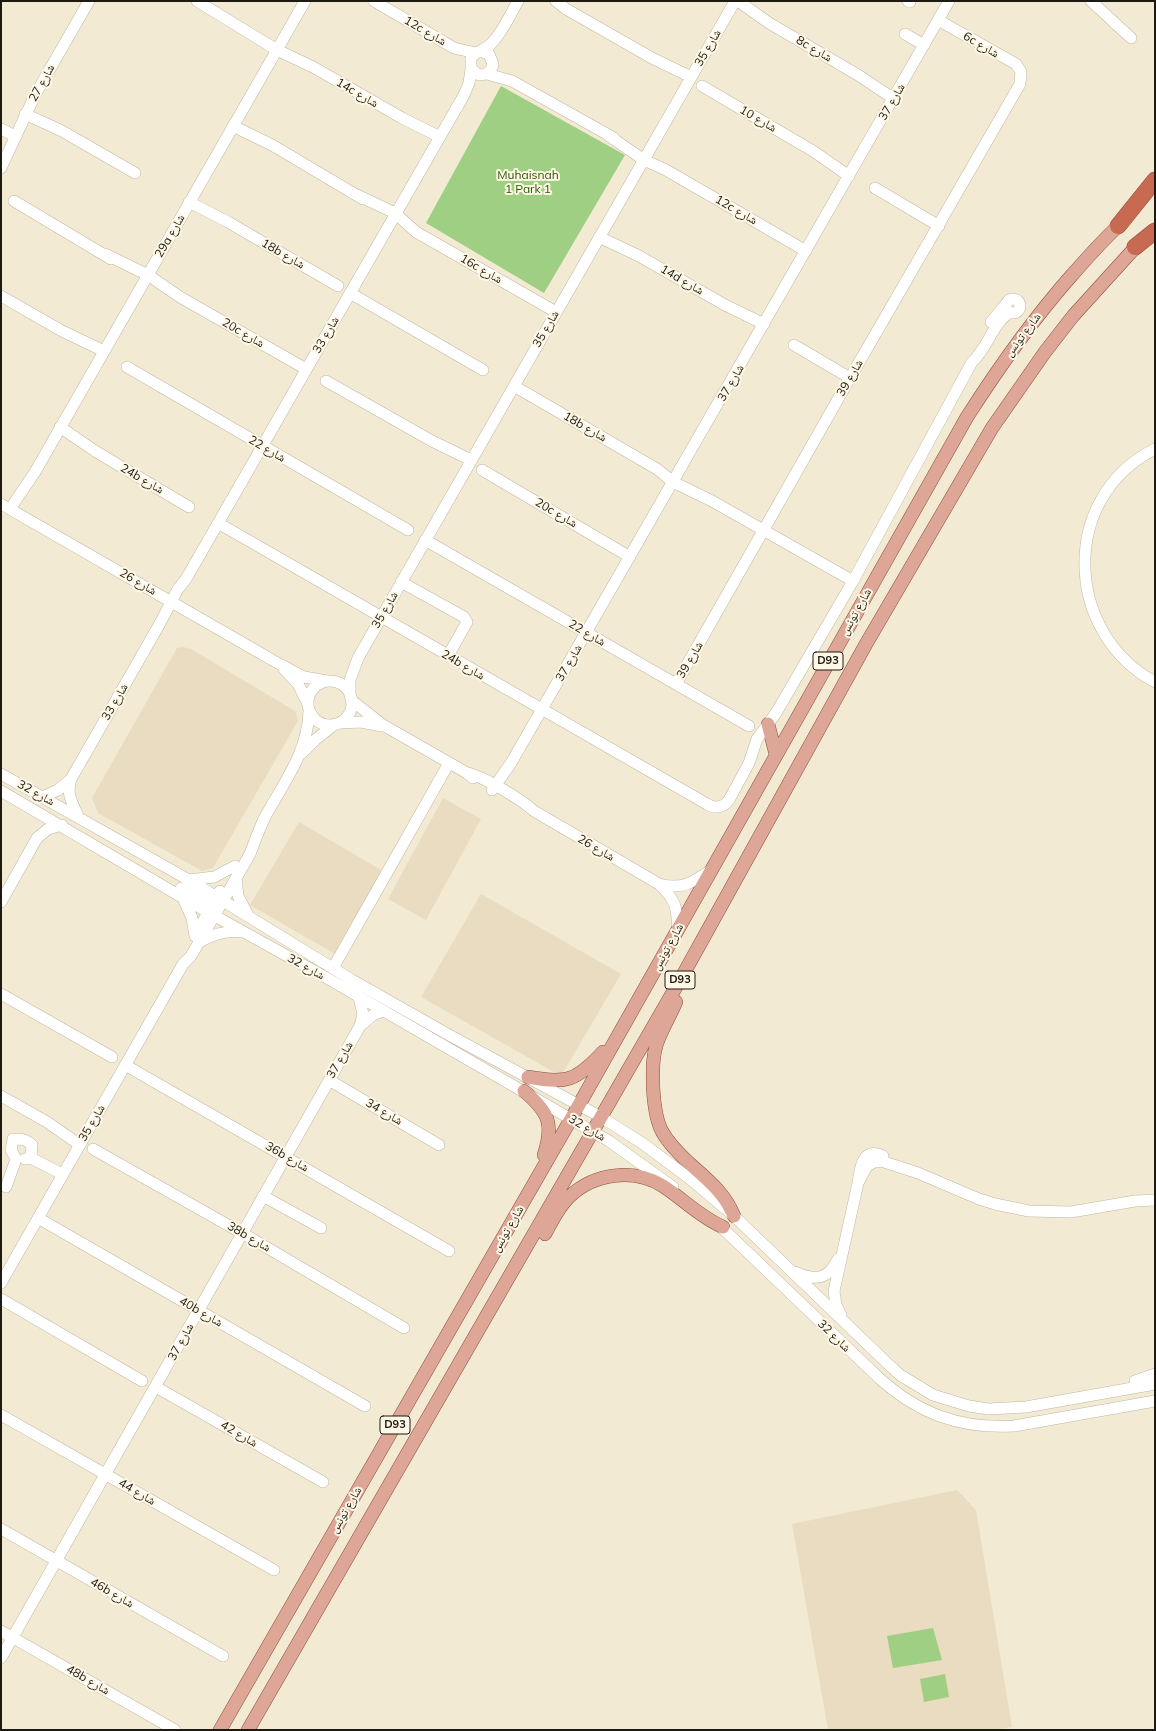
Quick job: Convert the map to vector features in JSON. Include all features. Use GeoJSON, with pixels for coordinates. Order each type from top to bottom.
{"type":"FeatureCollection","features":[{"type":"Feature","properties":{"kind":"highway"},"geometry":{"type":"LineString","coordinates":[[1118,226],[1155,180]]}},
{"type":"Feature","properties":{"kind":"highway"},"geometry":{"type":"LineString","coordinates":[[1135,247],[1155,231]]}},
{"type":"Feature","properties":{"kind":"main road","name":"شارع تونس"},"geometry":{"type":"LineString","coordinates":[[220,1730],[579,1105],[967,417],[993,376],[1052,298],[1084,261],[1118,226],[1155,194]]}},
{"type":"Feature","properties":{"kind":"main road","name":"شارع تونس"},"geometry":{"type":"LineString","coordinates":[[248,1730],[684,973],[866,644],[992,428],[1044,352],[1083,304],[1155,226]]}},
{"type":"Feature","properties":{"kind":"main road"},"geometry":{"type":"LineString","coordinates":[[769,730],[776,755]]}},
{"type":"Feature","properties":{"kind":"main road"},"geometry":{"type":"LineString","coordinates":[[684,973],[680,994],[661,1034],[654,1053],[653,1071],[655,1113],[658,1126],[673,1148],[721,1193],[731,1208],[734,1216]]}},
{"type":"Feature","properties":{"kind":"main road"},"geometry":{"type":"LineString","coordinates":[[528,1077],[555,1081],[570,1079],[587,1070],[617,1038]]}},
{"type":"Feature","properties":{"kind":"main road"},"geometry":{"type":"LineString","coordinates":[[524,1091],[542,1108],[546,1115],[550,1129],[548,1144],[535,1182]]}},
{"type":"Feature","properties":{"kind":"main road"},"geometry":{"type":"LineString","coordinates":[[478,1333],[506,1300],[563,1204],[577,1190],[594,1181],[621,1174],[648,1178],[663,1186],[702,1216],[723,1227]]}},
{"type":"Feature","properties":{"kind":"street","name":"شارع 27"},"geometry":{"type":"LineString","coordinates":[[1,168],[27,110],[88,1]]}},
{"type":"Feature","properties":{"kind":"street","name":"14c شارع"},"geometry":{"type":"LineString","coordinates":[[197,1],[438,140]]}},
{"type":"Feature","properties":{"kind":"street","name":"29a شارع"},"geometry":{"type":"LineString","coordinates":[[9,508],[35,472],[305,1]]}},
{"type":"Feature","properties":{"kind":"street","name":"12c شارع"},"geometry":{"type":"LineString","coordinates":[[374,1],[454,48],[486,56],[512,81],[806,251]]}},
{"type":"Feature","properties":{"kind":"street"},"geometry":{"type":"LineString","coordinates":[[486,56],[518,1]]}},
{"type":"Feature","properties":{"kind":"street"},"geometry":{"type":"LineString","coordinates":[[548,1],[566,9],[690,80]]}},
{"type":"Feature","properties":{"kind":"street"},"geometry":{"type":"LineString","coordinates":[[556,1],[566,9]]}},
{"type":"Feature","properties":{"kind":"street","name":"شارع 37"},"geometry":{"type":"LineString","coordinates":[[496,790],[508,774],[511,763],[763,327],[949,1]]}},
{"type":"Feature","properties":{"kind":"street"},"geometry":{"type":"LineString","coordinates":[[1091,1],[1132,38]]}},
{"type":"Feature","properties":{"kind":"street","name":"8c شارع"},"geometry":{"type":"LineString","coordinates":[[732,2],[755,18],[769,24],[895,96]]}},
{"type":"Feature","properties":{"kind":"street","name":"شارع 35"},"geometry":{"type":"LineString","coordinates":[[351,698],[350,680],[358,658],[690,80],[732,2]]}},
{"type":"Feature","properties":{"kind":"street","name":"6c شارع"},"geometry":{"type":"LineString","coordinates":[[938,20],[1016,64],[1021,72]]}},
{"type":"Feature","properties":{"kind":"street"},"geometry":{"type":"LineString","coordinates":[[905,34],[924,45]]}},
{"type":"Feature","properties":{"kind":"street","name":"12c شارع"},"geometry":{"type":"LineString","coordinates":[[454,48],[476,74],[485,74],[512,81]]}},
{"type":"Feature","properties":{"kind":"street","name":"شارع 33"},"geometry":{"type":"LineString","coordinates":[[78,816],[70,799],[69,786],[71,779],[159,624],[165,620],[172,603],[183,588],[186,579],[465,92],[471,58],[486,56],[490,72],[485,74],[465,92]]}},
{"type":"Feature","properties":{"kind":"street","name":"شارع 39"},"geometry":{"type":"LineString","coordinates":[[676,684],[850,378],[1020,84],[1021,72]]}},
{"type":"Feature","properties":{"kind":"street","name":"شارع 10"},"geometry":{"type":"LineString","coordinates":[[702,86],[851,173]]}},
{"type":"Feature","properties":{"kind":"street"},"geometry":{"type":"LineString","coordinates":[[27,110],[135,173]]}},
{"type":"Feature","properties":{"kind":"street","name":"16c شارع"},"geometry":{"type":"LineString","coordinates":[[235,123],[394,216],[416,232],[556,312]]}},
{"type":"Feature","properties":{"kind":"street"},"geometry":{"type":"LineString","coordinates":[[1,129],[13,139]]}},
{"type":"Feature","properties":{"kind":"street"},"geometry":{"type":"LineString","coordinates":[[1,136],[13,139]]}},
{"type":"Feature","properties":{"kind":"street"},"geometry":{"type":"LineString","coordinates":[[875,188],[939,226]]}},
{"type":"Feature","properties":{"kind":"street","name":"18b شارع"},"geometry":{"type":"LineString","coordinates":[[191,199],[338,286]]}},
{"type":"Feature","properties":{"kind":"street","name":"20c شارع"},"geometry":{"type":"LineString","coordinates":[[14,201],[306,370]]}},
{"type":"Feature","properties":{"kind":"street","name":"14d شارع"},"geometry":{"type":"LineString","coordinates":[[601,233],[763,327]]}},
{"type":"Feature","properties":{"kind":"street"},"geometry":{"type":"LineString","coordinates":[[350,293],[483,370]]}},
{"type":"Feature","properties":{"kind":"street"},"geometry":{"type":"LineString","coordinates":[[1,296],[102,354]]}},
{"type":"Feature","properties":{"kind":"street"},"geometry":{"type":"LineString","coordinates":[[769,730],[776,713],[853,581],[972,362],[980,353],[1007,309]]}},
{"type":"Feature","properties":{"kind":"street"},"geometry":{"type":"LineString","coordinates":[[794,345],[850,378]]}},
{"type":"Feature","properties":{"kind":"street","name":"شارع 22"},"geometry":{"type":"LineString","coordinates":[[127,368],[408,530]]}},
{"type":"Feature","properties":{"kind":"street"},"geometry":{"type":"LineString","coordinates":[[326,381],[469,463]]}},
{"type":"Feature","properties":{"kind":"street","name":"18b شارع"},"geometry":{"type":"LineString","coordinates":[[514,386],[853,581]]}},
{"type":"Feature","properties":{"kind":"street","name":"24b شارع"},"geometry":{"type":"LineString","coordinates":[[59,430],[189,507]]}},
{"type":"Feature","properties":{"kind":"street"},"geometry":{"type":"LineString","coordinates":[[1155,449],[1137,460],[1125,470],[1104,495],[1090,525],[1084,566],[1089,600],[1103,632],[1118,654],[1155,682]]}},
{"type":"Feature","properties":{"kind":"street","name":"20c شارع"},"geometry":{"type":"LineString","coordinates":[[482,470],[630,557]]}},
{"type":"Feature","properties":{"kind":"street","name":"شارع 26"},"geometry":{"type":"LineString","coordinates":[[9,508],[274,661],[304,677],[329,681]]}},
{"type":"Feature","properties":{"kind":"street","name":"24b شارع"},"geometry":{"type":"LineString","coordinates":[[218,523],[709,806],[722,806],[729,800],[749,763],[757,739],[769,730]]}},
{"type":"Feature","properties":{"kind":"street","name":"شارع 22"},"geometry":{"type":"LineString","coordinates":[[425,540],[749,726]]}},
{"type":"Feature","properties":{"kind":"street"},"geometry":{"type":"LineString","coordinates":[[401,582],[464,617],[467,622],[448,656]]}},
{"type":"Feature","properties":{"kind":"street","name":"شارع 35"},"geometry":{"type":"LineString","coordinates":[[329,681],[343,673],[358,658]]}},
{"type":"Feature","properties":{"kind":"street","name":"شارع 26"},"geometry":{"type":"LineString","coordinates":[[274,661],[298,684],[309,708]]}},
{"type":"Feature","properties":{"kind":"street"},"geometry":{"type":"LineString","coordinates":[[329,681],[343,686],[351,698],[349,713],[337,723],[329,725],[317,721],[309,708],[311,692],[315,687],[329,681]]}},
{"type":"Feature","properties":{"kind":"street","name":"شارع 26"},"geometry":{"type":"LineString","coordinates":[[351,698],[375,719],[392,730],[467,773],[479,777],[523,808],[534,811],[659,884],[668,887],[684,886],[711,870]]}},
{"type":"Feature","properties":{"kind":"street","name":"شارع 35"},"geometry":{"type":"LineString","coordinates":[[216,906],[236,878],[250,854],[253,843],[298,758],[306,735],[309,708]]}},
{"type":"Feature","properties":{"kind":"street","name":"شارع 26"},"geometry":{"type":"LineString","coordinates":[[337,723],[361,722],[392,730]]}},
{"type":"Feature","properties":{"kind":"street","name":"شارع 35"},"geometry":{"type":"LineString","coordinates":[[298,758],[315,740],[337,723]]}},
{"type":"Feature","properties":{"kind":"street"},"geometry":{"type":"LineString","coordinates":[[333,968],[449,763]]}},
{"type":"Feature","properties":{"kind":"street","name":"شارع 32"},"geometry":{"type":"LineString","coordinates":[[1,774],[78,816],[188,880],[246,933],[610,1141],[656,1174],[723,1227],[874,1374],[899,1395],[929,1412],[962,1423],[990,1427],[1014,1426],[1155,1402]]}},
{"type":"Feature","properties":{"kind":"street","name":"شارع 33"},"geometry":{"type":"LineString","coordinates":[[42,797],[58,790],[71,779]]}},
{"type":"Feature","properties":{"kind":"street","name":"شارع 32"},"geometry":{"type":"LineString","coordinates":[[1,791],[62,825],[183,897],[248,916],[333,968],[450,1035],[601,1117],[666,1160],[734,1216],[900,1375],[921,1389],[950,1402],[975,1407],[1007,1409],[1155,1384]]}},
{"type":"Feature","properties":{"kind":"street"},"geometry":{"type":"LineString","coordinates":[[1,902],[37,838],[40,824],[37,811]]}},
{"type":"Feature","properties":{"kind":"street"},"geometry":{"type":"LineString","coordinates":[[37,838],[48,829],[62,825]]}},
{"type":"Feature","properties":{"kind":"street","name":"شارع 35"},"geometry":{"type":"LineString","coordinates":[[1,1282],[183,964],[186,953],[197,939],[216,906],[235,866],[246,849],[253,843]]}},
{"type":"Feature","properties":{"kind":"street"},"geometry":{"type":"LineString","coordinates":[[188,880],[214,877],[235,866]]}},
{"type":"Feature","properties":{"kind":"street"},"geometry":{"type":"LineString","coordinates":[[140,872],[154,873],[216,906],[292,950],[306,952]]}},
{"type":"Feature","properties":{"kind":"street"},"geometry":{"type":"LineString","coordinates":[[236,878],[238,896],[248,916]]}},
{"type":"Feature","properties":{"kind":"street","name":"شارع 26"},"geometry":{"type":"LineString","coordinates":[[659,884],[674,901],[678,930]]}},
{"type":"Feature","properties":{"kind":"street"},"geometry":{"type":"LineString","coordinates":[[183,897],[190,911],[197,939],[233,931],[246,933]]}},
{"type":"Feature","properties":{"kind":"street"},"geometry":{"type":"LineString","coordinates":[[1,994],[112,1057]]}},
{"type":"Feature","properties":{"kind":"street","name":"شارع 37"},"geometry":{"type":"LineString","coordinates":[[1,1658],[360,1026],[363,1014],[359,997]]}},
{"type":"Feature","properties":{"kind":"street","name":"شارع 37"},"geometry":{"type":"LineString","coordinates":[[360,1026],[373,1015],[383,1011]]}},
{"type":"Feature","properties":{"kind":"street","name":"36b شارع"},"geometry":{"type":"LineString","coordinates":[[125,1065],[449,1250]]}},
{"type":"Feature","properties":{"kind":"street","name":"شارع 34"},"geometry":{"type":"LineString","coordinates":[[329,1080],[439,1145]]}},
{"type":"Feature","properties":{"kind":"street"},"geometry":{"type":"LineString","coordinates":[[1,1096],[82,1142]]}},
{"type":"Feature","properties":{"kind":"street"},"geometry":{"type":"LineString","coordinates":[[6,1187],[16,1159],[11,1150],[13,1139],[23,1139],[32,1145],[31,1158]]}},
{"type":"Feature","properties":{"kind":"street","name":"38b شارع"},"geometry":{"type":"LineString","coordinates":[[93,1149],[242,1233],[404,1328]]}},
{"type":"Feature","properties":{"kind":"street"},"geometry":{"type":"LineString","coordinates":[[16,1159],[31,1158],[62,1174]]}},
{"type":"Feature","properties":{"kind":"street"},"geometry":{"type":"LineString","coordinates":[[848,1325],[839,1312],[834,1298],[835,1283],[858,1183],[867,1166],[877,1161],[885,1161],[918,1173],[979,1199],[1001,1206],[1029,1211],[1071,1212],[1135,1201],[1155,1200]]}},
{"type":"Feature","properties":{"kind":"street"},"geometry":{"type":"LineString","coordinates":[[1135,1201],[1155,1194]]}},
{"type":"Feature","properties":{"kind":"street"},"geometry":{"type":"LineString","coordinates":[[263,1196],[322,1228]]}},
{"type":"Feature","properties":{"kind":"street","name":"40b شارع"},"geometry":{"type":"LineString","coordinates":[[38,1218],[365,1406]]}},
{"type":"Feature","properties":{"kind":"street"},"geometry":{"type":"LineString","coordinates":[[789,1269],[808,1277],[822,1276],[833,1268],[842,1251]]}},
{"type":"Feature","properties":{"kind":"street"},"geometry":{"type":"LineString","coordinates":[[1,1299],[142,1381]]}},
{"type":"Feature","properties":{"kind":"street"},"geometry":{"type":"LineString","coordinates":[[1098,1394],[1155,1374]]}},
{"type":"Feature","properties":{"kind":"street","name":"شارع 42"},"geometry":{"type":"LineString","coordinates":[[156,1387],[323,1482]]}},
{"type":"Feature","properties":{"kind":"street","name":"شارع 44"},"geometry":{"type":"LineString","coordinates":[[1,1415],[274,1570]]}},
{"type":"Feature","properties":{"kind":"street","name":"46b شارع"},"geometry":{"type":"LineString","coordinates":[[1,1529],[223,1656]]}},
{"type":"Feature","properties":{"kind":"street","name":"48b شارع"},"geometry":{"type":"LineString","coordinates":[[1,1631],[175,1730]]}},
{"type":"Feature","properties":{"kind":"shaded area"},"geometry":{"type":"Polygon","coordinates":[[[183,647],[191,649],[295,711],[298,721],[213,868],[202,871],[98,813],[92,798],[177,648],[183,647]]]}},
{"type":"Feature","properties":{"kind":"shaded area"},"geometry":{"type":"Polygon","coordinates":[[[443,798],[481,819],[426,920],[388,899],[443,798]]]}},
{"type":"Feature","properties":{"kind":"shaded area"},"geometry":{"type":"Polygon","coordinates":[[[299,822],[383,871],[335,954],[250,905],[299,822]]]}},
{"type":"Feature","properties":{"kind":"shaded area"},"geometry":{"type":"Polygon","coordinates":[[[481,894],[621,974],[561,1076],[421,997],[481,894]]]}},
{"type":"Feature","properties":{"kind":"shaded area"},"geometry":{"type":"Polygon","coordinates":[[[957,1490],[976,1510],[1012,1727],[994,1730],[828,1730],[792,1524],[957,1490]]]}},
{"type":"Feature","properties":{"kind":"green space","name":"Muhaisnah 1 Park 1"},"geometry":{"type":"Polygon","coordinates":[[[501,86],[625,155],[544,293],[426,223],[501,86]]]}},
{"type":"Feature","properties":{"kind":"green space"},"geometry":{"type":"Polygon","coordinates":[[[933,1628],[942,1660],[893,1668],[887,1636],[933,1628]]]}},
{"type":"Feature","properties":{"kind":"green space"},"geometry":{"type":"Polygon","coordinates":[[[945,1674],[949,1697],[924,1702],[920,1679],[945,1674]]]}}]}
